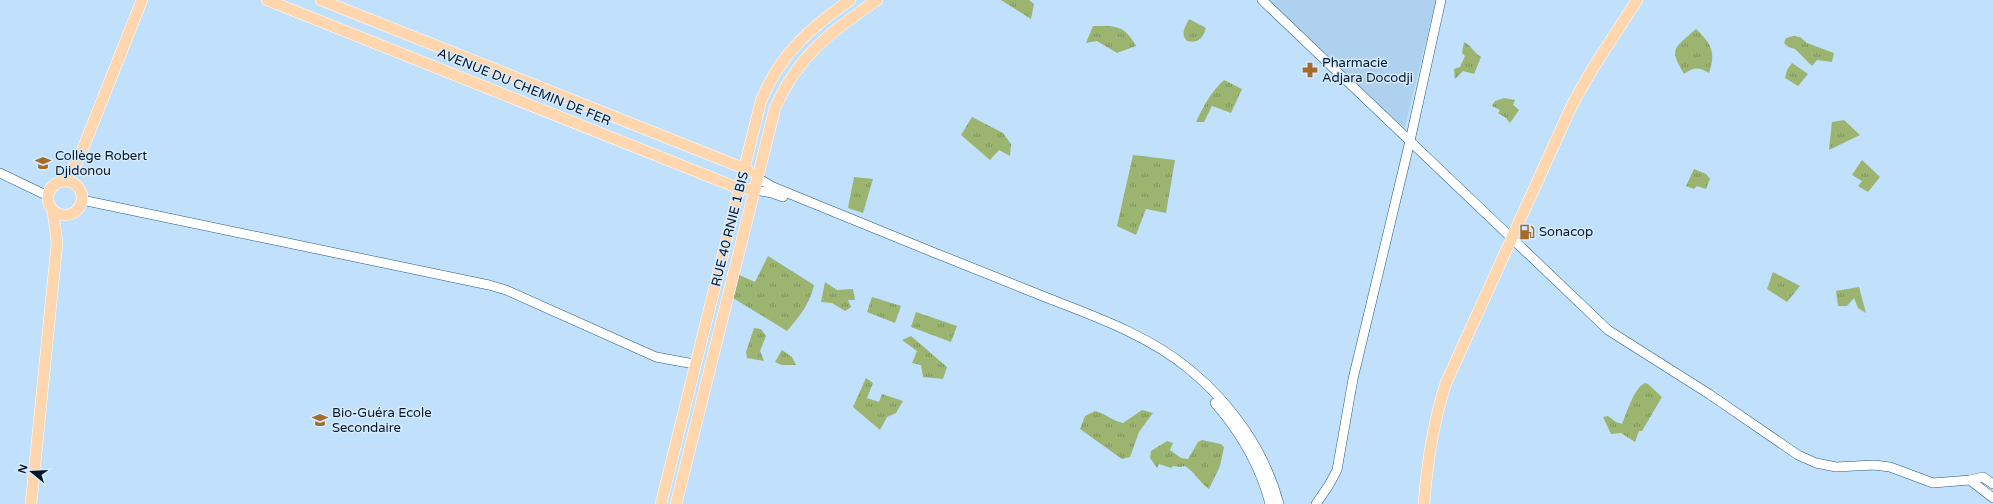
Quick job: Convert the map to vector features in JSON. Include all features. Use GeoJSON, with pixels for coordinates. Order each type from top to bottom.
{"type":"FeatureCollection","features":[{"type":"Feature","properties":{"kind":"main road"},"geometry":{"type":"LineString","coordinates":[[31,504],[57,243],[53,211],[48,204],[48,196],[52,186],[61,181],[72,170],[80,156],[142,0]]}},
{"type":"Feature","properties":{"kind":"main road","name":"AVENUE DU CHEMIN DE FER"},"geometry":{"type":"LineString","coordinates":[[267,0],[738,188],[755,190]]}},
{"type":"Feature","properties":{"kind":"main road","name":"AVENUE DU CHEMIN DE FER"},"geometry":{"type":"LineString","coordinates":[[321,0],[743,168],[758,178]]}},
{"type":"Feature","properties":{"kind":"main road","name":"RUE 40 RNIE 1 BIS"},"geometry":{"type":"LineString","coordinates":[[661,504],[694,364],[761,101],[773,74],[783,59],[805,35],[850,0]]}},
{"type":"Feature","properties":{"kind":"main road","name":"RUE 40 RNIE 1 BIS"},"geometry":{"type":"LineString","coordinates":[[676,504],[772,119],[791,76],[811,52],[825,38],[877,0]]}},
{"type":"Feature","properties":{"kind":"main road"},"geometry":{"type":"LineString","coordinates":[[1424,504],[1430,443],[1437,409],[1446,383],[1573,104],[1593,68],[1637,0]]}},
{"type":"Feature","properties":{"kind":"main road"},"geometry":{"type":"LineString","coordinates":[[77,186],[80,156]]}},
{"type":"Feature","properties":{"kind":"main road"},"geometry":{"type":"LineString","coordinates":[[57,243],[62,229],[72,214],[79,208],[82,200],[81,192],[77,186],[70,182],[61,181]]}},
{"type":"Feature","properties":{"kind":"main road"},"geometry":{"type":"LineString","coordinates":[[53,211],[62,215],[72,214]]}},
{"type":"Feature","properties":{"kind":"street"},"geometry":{"type":"LineString","coordinates":[[1262,0],[1608,330],[1647,354],[1807,460],[1836,467],[1874,465],[1890,467],[1933,483],[1970,480],[1983,477],[1993,484]]}},
{"type":"Feature","properties":{"kind":"street"},"geometry":{"type":"LineString","coordinates":[[1316,504],[1337,470],[1352,379],[1410,141],[1441,0]]}},
{"type":"Feature","properties":{"kind":"street"},"geometry":{"type":"LineString","coordinates":[[0,173],[48,196]]}},
{"type":"Feature","properties":{"kind":"street","name":"AVENUE DU CHEMIN DE FER"},"geometry":{"type":"LineString","coordinates":[[758,178],[773,190]]}},
{"type":"Feature","properties":{"kind":"street","name":"AVENUE DU CHEMIN DE FER"},"geometry":{"type":"LineString","coordinates":[[755,190],[773,190]]}},
{"type":"Feature","properties":{"kind":"street"},"geometry":{"type":"LineString","coordinates":[[773,190],[1130,336],[1177,364],[1197,381],[1241,436],[1261,475],[1270,504]]}},
{"type":"Feature","properties":{"kind":"street"},"geometry":{"type":"LineString","coordinates":[[773,190],[1099,319],[1157,346],[1200,378],[1237,418],[1258,450],[1269,471],[1279,504]]}},
{"type":"Feature","properties":{"kind":"street"},"geometry":{"type":"LineString","coordinates":[[82,200],[489,285],[514,294],[656,357],[694,364]]}},
{"type":"Feature","properties":{"kind":"street"},"geometry":{"type":"LineString","coordinates":[[1970,480],[1993,498]]}},
{"type":"Feature","properties":{"kind":"shaded area"},"geometry":{"type":"Polygon","coordinates":[[[1268,0],[1436,0],[1404,131],[1268,0]]]}},
{"type":"Feature","properties":{"kind":"green space"},"geometry":{"type":"Polygon","coordinates":[[[1001,0],[1029,0],[1034,4],[1031,19],[1001,0]]]}},
{"type":"Feature","properties":{"kind":"green space"},"geometry":{"type":"Polygon","coordinates":[[[1189,19],[1206,28],[1202,37],[1194,42],[1187,41],[1184,36],[1184,30],[1189,19]]]}},
{"type":"Feature","properties":{"kind":"green space"},"geometry":{"type":"Polygon","coordinates":[[[1093,26],[1107,26],[1123,30],[1132,39],[1136,46],[1117,53],[1097,41],[1086,43],[1093,26]]]}},
{"type":"Feature","properties":{"kind":"green space"},"geometry":{"type":"Polygon","coordinates":[[[1696,29],[1709,44],[1712,54],[1711,66],[1709,73],[1696,69],[1684,74],[1676,58],[1676,48],[1696,29]]]}},
{"type":"Feature","properties":{"kind":"green space"},"geometry":{"type":"Polygon","coordinates":[[[1794,36],[1800,37],[1807,43],[1834,53],[1832,62],[1817,60],[1812,66],[1795,49],[1788,47],[1784,43],[1786,38],[1794,36]]]}},
{"type":"Feature","properties":{"kind":"green space"},"geometry":{"type":"Polygon","coordinates":[[[1464,42],[1481,57],[1474,74],[1463,71],[1455,79],[1454,69],[1460,67],[1465,56],[1462,53],[1464,42]]]}},
{"type":"Feature","properties":{"kind":"green space"},"geometry":{"type":"Polygon","coordinates":[[[1792,63],[1808,74],[1798,86],[1785,78],[1787,70],[1792,63]]]}},
{"type":"Feature","properties":{"kind":"green space"},"geometry":{"type":"Polygon","coordinates":[[[1224,80],[1242,89],[1231,113],[1212,106],[1204,122],[1196,122],[1208,99],[1224,80]]]}},
{"type":"Feature","properties":{"kind":"green space"},"geometry":{"type":"Polygon","coordinates":[[[1504,98],[1515,100],[1513,105],[1519,110],[1510,123],[1506,118],[1498,113],[1500,110],[1492,106],[1495,101],[1504,98]]]}},
{"type":"Feature","properties":{"kind":"green space"},"geometry":{"type":"Polygon","coordinates":[[[972,117],[1003,133],[1011,144],[1010,156],[999,150],[990,160],[961,135],[972,117]]]}},
{"type":"Feature","properties":{"kind":"green space"},"geometry":{"type":"Polygon","coordinates":[[[1844,120],[1860,135],[1829,150],[1832,122],[1844,120]]]}},
{"type":"Feature","properties":{"kind":"green space"},"geometry":{"type":"Polygon","coordinates":[[[1133,155],[1175,160],[1166,213],[1146,209],[1136,235],[1117,226],[1133,155]]]}},
{"type":"Feature","properties":{"kind":"green space"},"geometry":{"type":"Polygon","coordinates":[[[1862,160],[1880,177],[1868,192],[1858,186],[1862,181],[1852,175],[1862,160]]]}},
{"type":"Feature","properties":{"kind":"green space"},"geometry":{"type":"Polygon","coordinates":[[[1694,169],[1706,174],[1710,179],[1706,189],[1697,186],[1694,189],[1686,186],[1694,169]]]}},
{"type":"Feature","properties":{"kind":"green space"},"geometry":{"type":"Polygon","coordinates":[[[854,177],[873,179],[863,213],[848,208],[854,177]]]}},
{"type":"Feature","properties":{"kind":"green space"},"geometry":{"type":"Polygon","coordinates":[[[768,256],[814,285],[807,304],[787,331],[733,298],[739,275],[755,282],[768,256]]]}},
{"type":"Feature","properties":{"kind":"green space"},"geometry":{"type":"Polygon","coordinates":[[[1773,272],[1800,286],[1787,302],[1767,289],[1773,272]]]}},
{"type":"Feature","properties":{"kind":"green space"},"geometry":{"type":"Polygon","coordinates":[[[825,282],[837,290],[853,289],[855,300],[848,300],[851,307],[845,311],[832,303],[821,302],[825,282]]]}},
{"type":"Feature","properties":{"kind":"green space"},"geometry":{"type":"Polygon","coordinates":[[[1859,287],[1866,313],[1858,308],[1854,298],[1847,306],[1838,306],[1836,291],[1859,287]]]}},
{"type":"Feature","properties":{"kind":"green space"},"geometry":{"type":"Polygon","coordinates":[[[872,297],[901,306],[895,323],[867,312],[872,297]]]}},
{"type":"Feature","properties":{"kind":"green space"},"geometry":{"type":"Polygon","coordinates":[[[916,312],[957,326],[951,342],[911,327],[916,312]]]}},
{"type":"Feature","properties":{"kind":"green space"},"geometry":{"type":"Polygon","coordinates":[[[754,328],[761,329],[766,336],[760,351],[764,361],[747,358],[746,352],[754,328]]]}},
{"type":"Feature","properties":{"kind":"green space"},"geometry":{"type":"Polygon","coordinates":[[[911,336],[947,367],[943,379],[923,377],[921,365],[912,363],[917,351],[902,340],[911,336]]]}},
{"type":"Feature","properties":{"kind":"green space"},"geometry":{"type":"Polygon","coordinates":[[[782,350],[792,357],[796,365],[782,365],[775,362],[782,350]]]}},
{"type":"Feature","properties":{"kind":"green space"},"geometry":{"type":"Polygon","coordinates":[[[866,378],[873,383],[867,398],[879,402],[882,394],[903,401],[896,413],[887,417],[880,430],[853,407],[866,378]]]}},
{"type":"Feature","properties":{"kind":"green space"},"geometry":{"type":"Polygon","coordinates":[[[1645,383],[1662,397],[1642,431],[1639,431],[1635,442],[1621,433],[1611,434],[1603,417],[1608,416],[1616,422],[1622,424],[1634,395],[1645,383]]]}},
{"type":"Feature","properties":{"kind":"green space"},"geometry":{"type":"Polygon","coordinates":[[[1142,410],[1153,413],[1139,432],[1130,457],[1122,459],[1080,429],[1085,416],[1095,411],[1123,423],[1142,410]]]}},
{"type":"Feature","properties":{"kind":"green space"},"geometry":{"type":"Polygon","coordinates":[[[1202,440],[1221,444],[1224,447],[1220,466],[1209,489],[1192,471],[1185,466],[1173,466],[1171,468],[1159,464],[1157,468],[1150,458],[1151,451],[1167,441],[1173,443],[1170,450],[1181,458],[1188,459],[1198,442],[1202,440]]]}},
{"type":"Feature","properties":{"kind":"place","name":"Pharmacie Adjara Docodji"},"geometry":{"type":"Point","coordinates":[1310,70]}},
{"type":"Feature","properties":{"kind":"place","name":"Collège Robert Djidonou"},"geometry":{"type":"Point","coordinates":[43,163]}},
{"type":"Feature","properties":{"kind":"place","name":"Sonacop"},"geometry":{"type":"Point","coordinates":[1527,232]}},
{"type":"Feature","properties":{"kind":"place","name":"Bio-Guéra Ecole Secondaire"},"geometry":{"type":"Point","coordinates":[320,420]}}]}
